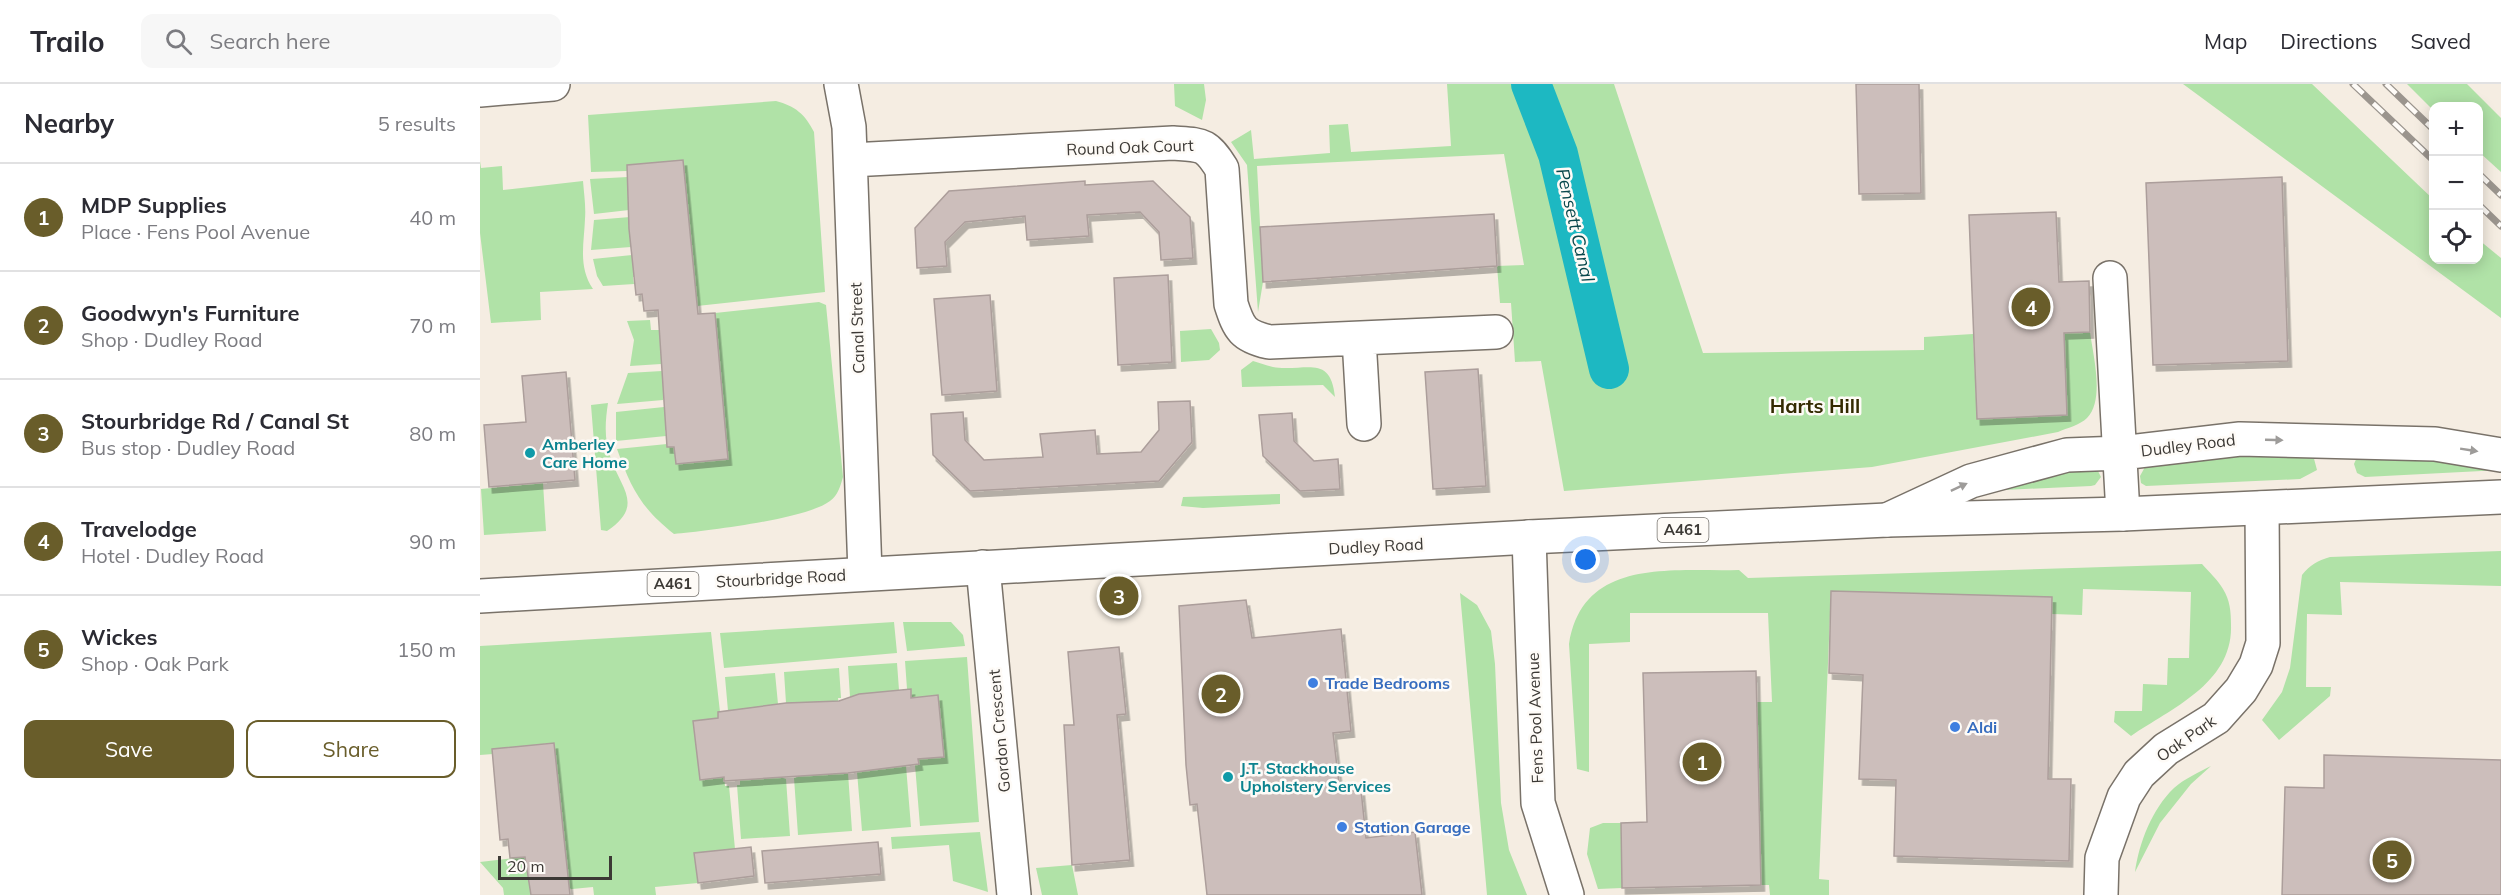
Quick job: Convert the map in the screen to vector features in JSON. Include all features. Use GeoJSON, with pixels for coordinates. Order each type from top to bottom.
{"type":"FeatureCollection","features":[{"type":"Feature","properties":{"kind":"street"},"geometry":{"type":"LineString","coordinates":[[480,90],[553,84]]}},
{"type":"Feature","properties":{"kind":"street","name":"Canal Street"},"geometry":{"type":"LineString","coordinates":[[841,84],[849,127],[851,160],[866,573]]}},
{"type":"Feature","properties":{"kind":"street","name":"Round Oak Court"},"geometry":{"type":"LineString","coordinates":[[851,160],[1173,143],[1202,145],[1214,155],[1222,169],[1231,304],[1237,322],[1250,337],[1269,342],[1496,332]]}},
{"type":"Feature","properties":{"kind":"street"},"geometry":{"type":"LineString","coordinates":[[2110,278],[2123,514]]}},
{"type":"Feature","properties":{"kind":"street"},"geometry":{"type":"LineString","coordinates":[[1359,339],[1364,424]]}},
{"type":"Feature","properties":{"kind":"street","name":"Dudley Road"},"geometry":{"type":"LineString","coordinates":[[1887,520],[1971,481],[2067,454],[2121,453],[2240,439],[2434,444],[2501,455]]}},
{"type":"Feature","properties":{"kind":"street","name":"Dudley Road"},"geometry":{"type":"LineString","coordinates":[[866,573],[1887,520],[2123,514],[2501,497]]}},
{"type":"Feature","properties":{"kind":"street","name":"Oak Park"},"geometry":{"type":"LineString","coordinates":[[2101,895],[2102,858],[2124,797],[2139,774],[2166,749],[2216,718],[2241,690],[2256,665],[2263,643],[2262,508]]}},
{"type":"Feature","properties":{"kind":"street","name":"Fens Pool Avenue"},"geometry":{"type":"LineString","coordinates":[[1530,537],[1538,803],[1567,895]]}},
{"type":"Feature","properties":{"kind":"street","name":"Gordon Crescent"},"geometry":{"type":"LineString","coordinates":[[983,567],[1014,895]]}},
{"type":"Feature","properties":{"kind":"street","name":"Stourbridge Road"},"geometry":{"type":"LineString","coordinates":[[480,596],[866,573]]}},
{"type":"Feature","properties":{"kind":"green space"},"geometry":{"type":"Polygon","coordinates":[[[1174,84],[1204,84],[1206,100],[1202,120],[1175,106],[1174,84]]]}},
{"type":"Feature","properties":{"kind":"green space"},"geometry":{"type":"Polygon","coordinates":[[[1447,84],[1614,84],[1703,353],[1924,350],[1924,337],[1973,334],[1977,419],[2066,415],[2064,333],[2090,332],[2097,389],[2092,410],[2081,423],[2058,432],[1872,467],[1564,491],[1541,361],[1515,362],[1511,303],[1500,303],[1497,266],[1524,265],[1504,154],[1257,166],[1263,282],[1258,312],[1247,165],[1231,142],[1251,130],[1254,159],[1330,153],[1329,125],[1348,124],[1351,152],[1451,146],[1447,84]]]}},
{"type":"Feature","properties":{"kind":"green space"},"geometry":{"type":"Polygon","coordinates":[[[2183,84],[2312,84],[2429,195],[2429,264],[2483,264],[2483,243],[2501,258],[2501,318],[2183,84]]]}},
{"type":"Feature","properties":{"kind":"green space"},"geometry":{"type":"Polygon","coordinates":[[[2407,84],[2467,84],[2501,118],[2501,172],[2483,156],[2483,102],[2429,102],[2429,106],[2407,84]]]}},
{"type":"Feature","properties":{"kind":"green space"},"geometry":{"type":"Polygon","coordinates":[[[776,101],[789,105],[799,112],[814,132],[825,292],[697,306],[683,161],[627,165],[627,171],[591,172],[588,115],[776,101]]]}},
{"type":"Feature","properties":{"kind":"green space"},"geometry":{"type":"Polygon","coordinates":[[[480,161],[481,168],[502,166],[503,190],[583,181],[584,264],[588,281],[593,289],[540,292],[541,320],[491,323],[480,233],[480,161]]]}},
{"type":"Feature","properties":{"kind":"green space"},"geometry":{"type":"Polygon","coordinates":[[[628,177],[629,210],[594,214],[590,179],[628,177]]]}},
{"type":"Feature","properties":{"kind":"green space"},"geometry":{"type":"Polygon","coordinates":[[[630,217],[631,247],[591,250],[594,220],[630,217]]]}},
{"type":"Feature","properties":{"kind":"green space"},"geometry":{"type":"Polygon","coordinates":[[[632,255],[641,277],[633,277],[634,284],[603,286],[597,276],[593,259],[632,255]]]}},
{"type":"Feature","properties":{"kind":"green space"},"geometry":{"type":"Polygon","coordinates":[[[819,302],[826,305],[843,477],[837,493],[833,499],[818,507],[779,519],[674,534],[653,515],[638,496],[617,449],[667,444],[667,447],[674,447],[676,464],[728,459],[715,313],[819,302]]]}},
{"type":"Feature","properties":{"kind":"green space"},"geometry":{"type":"Polygon","coordinates":[[[650,320],[651,330],[659,330],[660,334],[665,334],[667,357],[661,358],[661,364],[630,366],[634,340],[627,321],[650,320]]]}},
{"type":"Feature","properties":{"kind":"green space"},"geometry":{"type":"Polygon","coordinates":[[[1211,329],[1219,343],[1220,350],[1209,360],[1181,362],[1180,331],[1211,329]]]}},
{"type":"Feature","properties":{"kind":"green space"},"geometry":{"type":"Polygon","coordinates":[[[1253,361],[1282,368],[1318,368],[1329,376],[1335,397],[1323,385],[1242,387],[1241,370],[1253,361]]]}},
{"type":"Feature","properties":{"kind":"green space"},"geometry":{"type":"Polygon","coordinates":[[[662,371],[671,394],[663,394],[663,400],[617,404],[628,373],[662,371]]]}},
{"type":"Feature","properties":{"kind":"green space"},"geometry":{"type":"Polygon","coordinates":[[[608,403],[607,445],[627,497],[627,505],[625,514],[607,531],[601,530],[591,405],[608,403]]]}},
{"type":"Feature","properties":{"kind":"green space"},"geometry":{"type":"Polygon","coordinates":[[[664,407],[664,411],[671,411],[673,429],[665,430],[666,436],[616,441],[616,412],[664,407]]]}},
{"type":"Feature","properties":{"kind":"green space"},"geometry":{"type":"Polygon","coordinates":[[[2243,449],[2313,455],[2317,470],[2300,479],[2146,486],[2141,483],[2140,476],[2145,467],[2243,449]]]}},
{"type":"Feature","properties":{"kind":"green space"},"geometry":{"type":"Polygon","coordinates":[[[2442,454],[2501,470],[2365,477],[2357,473],[2354,464],[2357,457],[2442,454]]]}},
{"type":"Feature","properties":{"kind":"green space"},"geometry":{"type":"Polygon","coordinates":[[[2096,467],[2101,477],[2095,485],[2091,486],[2004,490],[1999,488],[2002,481],[2096,467]]]}},
{"type":"Feature","properties":{"kind":"green space"},"geometry":{"type":"Polygon","coordinates":[[[543,483],[546,531],[484,535],[481,489],[543,483]]]}},
{"type":"Feature","properties":{"kind":"green space"},"geometry":{"type":"Polygon","coordinates":[[[1280,494],[1280,504],[1203,508],[1181,506],[1183,497],[1280,494]]]}},
{"type":"Feature","properties":{"kind":"green space"},"geometry":{"type":"Polygon","coordinates":[[[2501,551],[2501,586],[2340,582],[2342,615],[2307,614],[2306,687],[2331,687],[2330,696],[2279,740],[2262,720],[2282,692],[2290,668],[2302,575],[2311,566],[2330,557],[2501,551]]]}},
{"type":"Feature","properties":{"kind":"green space"},"geometry":{"type":"Polygon","coordinates":[[[2202,564],[2221,586],[2230,606],[2229,645],[2222,663],[2197,692],[2131,736],[2114,722],[2115,711],[2142,711],[2143,684],[2167,685],[2168,658],[2189,658],[2191,592],[2083,589],[2082,615],[2052,614],[2051,597],[1831,591],[1819,879],[1829,880],[1829,895],[1770,895],[1769,885],[1761,885],[1757,702],[1772,702],[1768,613],[1630,613],[1630,642],[1589,644],[1589,772],[1577,769],[1569,644],[1578,616],[1592,596],[1611,583],[1634,575],[1659,571],[1739,570],[1748,578],[2202,564]]]}},
{"type":"Feature","properties":{"kind":"green space"},"geometry":{"type":"Polygon","coordinates":[[[1460,593],[1477,605],[1491,631],[1495,664],[1501,803],[1509,850],[1527,895],[1487,895],[1460,593]]]}},
{"type":"Feature","properties":{"kind":"green space"},"geometry":{"type":"Polygon","coordinates":[[[894,622],[897,653],[724,668],[720,633],[894,622]]]}},
{"type":"Feature","properties":{"kind":"green space"},"geometry":{"type":"Polygon","coordinates":[[[903,622],[951,622],[963,635],[965,646],[907,651],[903,622]]]}},
{"type":"Feature","properties":{"kind":"green space"},"geometry":{"type":"Polygon","coordinates":[[[711,632],[720,712],[718,712],[718,718],[693,721],[700,779],[724,777],[725,786],[729,786],[735,849],[695,853],[698,883],[655,887],[656,895],[594,895],[593,887],[531,893],[531,895],[504,895],[503,888],[480,862],[565,852],[554,743],[492,749],[493,754],[480,755],[480,646],[711,632]]]}},
{"type":"Feature","properties":{"kind":"green space"},"geometry":{"type":"Polygon","coordinates":[[[967,657],[979,822],[920,826],[915,765],[919,764],[918,759],[943,757],[938,695],[911,698],[911,689],[907,689],[905,661],[967,657]]]}},
{"type":"Feature","properties":{"kind":"green space"},"geometry":{"type":"Polygon","coordinates":[[[897,663],[899,690],[850,697],[848,666],[897,663]]]}},
{"type":"Feature","properties":{"kind":"green space"},"geometry":{"type":"Polygon","coordinates":[[[839,668],[841,698],[838,698],[839,706],[786,703],[784,672],[839,668]]]}},
{"type":"Feature","properties":{"kind":"green space"},"geometry":{"type":"Polygon","coordinates":[[[775,673],[778,704],[775,704],[776,712],[728,711],[725,677],[775,673]]]}},
{"type":"Feature","properties":{"kind":"green space"},"geometry":{"type":"Polygon","coordinates":[[[902,760],[903,766],[906,766],[911,827],[862,831],[857,772],[862,771],[861,764],[902,760]]]}},
{"type":"Feature","properties":{"kind":"green space"},"geometry":{"type":"Polygon","coordinates":[[[2211,766],[2191,784],[2160,823],[2135,872],[2143,838],[2166,796],[2178,785],[2211,766]]]}},
{"type":"Feature","properties":{"kind":"green space"},"geometry":{"type":"Polygon","coordinates":[[[798,770],[848,773],[852,831],[798,835],[794,778],[798,777],[798,770]]]}},
{"type":"Feature","properties":{"kind":"green space"},"geometry":{"type":"Polygon","coordinates":[[[782,772],[783,778],[786,779],[790,836],[741,839],[737,785],[740,785],[740,776],[782,772]]]}},
{"type":"Feature","properties":{"kind":"green space"},"geometry":{"type":"Polygon","coordinates":[[[1603,823],[1621,823],[1622,888],[1598,889],[1587,854],[1590,828],[1603,823]]]}},
{"type":"Feature","properties":{"kind":"green space"},"geometry":{"type":"Polygon","coordinates":[[[980,832],[988,892],[953,881],[949,845],[892,849],[891,837],[980,832]]]}},
{"type":"Feature","properties":{"kind":"green space"},"geometry":{"type":"Polygon","coordinates":[[[1072,865],[1078,895],[1042,895],[1036,868],[1072,865]]]}},
{"type":"Feature","properties":{"kind":"building"},"geometry":{"type":"Polygon","coordinates":[[[1856,84],[1919,84],[1921,193],[1859,194],[1856,84]]]}},
{"type":"Feature","properties":{"kind":"building"},"geometry":{"type":"Polygon","coordinates":[[[683,160],[698,314],[715,313],[728,459],[676,464],[674,447],[667,447],[658,310],[644,311],[642,294],[636,295],[629,229],[627,165],[683,160]]]}},
{"type":"Feature","properties":{"kind":"building"},"geometry":{"type":"Polygon","coordinates":[[[2282,177],[2288,361],[2153,365],[2146,183],[2282,177]]]}},
{"type":"Feature","properties":{"kind":"building"},"geometry":{"type":"Polygon","coordinates":[[[1085,181],[1085,185],[1153,181],[1190,217],[1193,258],[1161,260],[1159,232],[1140,212],[1087,215],[1089,236],[1027,240],[1025,216],[965,222],[945,242],[947,266],[917,268],[915,228],[949,191],[1085,181]]]}},
{"type":"Feature","properties":{"kind":"building"},"geometry":{"type":"Polygon","coordinates":[[[2056,212],[2059,282],[2089,281],[2090,332],[2064,333],[2067,415],[1977,419],[1969,215],[2056,212]]]}},
{"type":"Feature","properties":{"kind":"building"},"geometry":{"type":"Polygon","coordinates":[[[1494,214],[1497,266],[1263,282],[1260,227],[1494,214]]]}},
{"type":"Feature","properties":{"kind":"building"},"geometry":{"type":"Polygon","coordinates":[[[1168,275],[1172,362],[1118,365],[1114,278],[1168,275]]]}},
{"type":"Feature","properties":{"kind":"building"},"geometry":{"type":"Polygon","coordinates":[[[990,295],[997,391],[942,395],[934,299],[990,295]]]}},
{"type":"Feature","properties":{"kind":"building"},"geometry":{"type":"Polygon","coordinates":[[[1478,369],[1486,486],[1433,489],[1425,372],[1478,369]]]}},
{"type":"Feature","properties":{"kind":"building","name":"Amberley Care Home"},"geometry":{"type":"Polygon","coordinates":[[[566,372],[575,480],[489,487],[484,425],[526,422],[522,376],[566,372]]]}},
{"type":"Feature","properties":{"kind":"building"},"geometry":{"type":"Polygon","coordinates":[[[1190,401],[1192,442],[1159,481],[970,491],[933,455],[931,414],[963,412],[965,440],[984,460],[1043,457],[1040,434],[1095,430],[1097,454],[1141,452],[1159,430],[1158,402],[1190,401]]]}},
{"type":"Feature","properties":{"kind":"building"},"geometry":{"type":"Polygon","coordinates":[[[1292,413],[1294,441],[1314,461],[1338,459],[1340,489],[1300,491],[1263,456],[1259,415],[1292,413]]]}},
{"type":"Feature","properties":{"kind":"building","name":"Aldi"},"geometry":{"type":"Polygon","coordinates":[[[1831,591],[2052,597],[2048,779],[2071,779],[2069,861],[1894,856],[1896,780],[1859,779],[1863,675],[1829,673],[1831,591]]]}},
{"type":"Feature","properties":{"kind":"building"},"geometry":{"type":"Polygon","coordinates":[[[1246,600],[1252,638],[1341,629],[1351,731],[1333,733],[1340,792],[1361,790],[1366,838],[1415,832],[1422,895],[1207,895],[1197,804],[1190,805],[1186,765],[1179,606],[1246,600]]]}},
{"type":"Feature","properties":{"kind":"building"},"geometry":{"type":"Polygon","coordinates":[[[1119,647],[1126,714],[1117,715],[1130,860],[1072,865],[1064,725],[1074,725],[1068,652],[1119,647]]]}},
{"type":"Feature","properties":{"kind":"building"},"geometry":{"type":"Polygon","coordinates":[[[1756,671],[1761,885],[1622,888],[1621,823],[1647,822],[1643,673],[1756,671]]]}},
{"type":"Feature","properties":{"kind":"building"},"geometry":{"type":"Polygon","coordinates":[[[911,689],[911,698],[938,695],[944,757],[918,759],[919,764],[848,773],[724,781],[724,777],[700,780],[693,721],[718,718],[718,712],[786,703],[839,701],[859,694],[911,689]]]}},
{"type":"Feature","properties":{"kind":"building"},"geometry":{"type":"Polygon","coordinates":[[[554,743],[570,895],[531,895],[525,857],[510,858],[508,839],[500,840],[492,749],[554,743]]]}},
{"type":"Feature","properties":{"kind":"building"},"geometry":{"type":"Polygon","coordinates":[[[2324,755],[2501,760],[2501,895],[2282,895],[2285,787],[2324,788],[2324,755]]]}},
{"type":"Feature","properties":{"kind":"building"},"geometry":{"type":"Polygon","coordinates":[[[878,842],[881,874],[765,883],[762,851],[878,842]]]}},
{"type":"Feature","properties":{"kind":"building"},"geometry":{"type":"Polygon","coordinates":[[[751,847],[754,876],[698,883],[694,853],[751,847]]]}},
{"type":"Feature","properties":{"kind":"waterway","name":"Pensett Canal"},"geometry":{"type":"LineString","coordinates":[[1531,84],[1558,154],[1609,369]]}},
{"type":"Feature","properties":{"kind":"railway"},"geometry":{"type":"LineString","coordinates":[[2353,84],[2429,156]]}},
{"type":"Feature","properties":{"kind":"railway"},"geometry":{"type":"LineString","coordinates":[[2386,84],[2429,125]]}},
{"type":"Feature","properties":{"kind":"railway"},"geometry":{"type":"LineString","coordinates":[[2483,178],[2501,195]]}},
{"type":"Feature","properties":{"kind":"railway"},"geometry":{"type":"LineString","coordinates":[[2483,209],[2501,226]]}},
{"type":"Feature","properties":{"kind":"place","name":"Travelodge"},"geometry":{"type":"Point","coordinates":[2031,307]}},
{"type":"Feature","properties":{"kind":"place","name":"Amberley Care Home"},"geometry":{"type":"Point","coordinates":[530,453]}},
{"type":"Feature","properties":{"kind":"place","name":"Stourbridge Rd / Canal St"},"geometry":{"type":"Point","coordinates":[1119,596]}},
{"type":"Feature","properties":{"kind":"place","name":"Trade Bedrooms"},"geometry":{"type":"Point","coordinates":[1313,683]}},
{"type":"Feature","properties":{"kind":"place","name":"Goodwyn's Furniture"},"geometry":{"type":"Point","coordinates":[1221,694]}},
{"type":"Feature","properties":{"kind":"place","name":"Aldi"},"geometry":{"type":"Point","coordinates":[1955,727]}},
{"type":"Feature","properties":{"kind":"place","name":"MDP Supplies"},"geometry":{"type":"Point","coordinates":[1702,762]}},
{"type":"Feature","properties":{"kind":"place","name":"J.T. Stackhouse Upholstery Services"},"geometry":{"type":"Point","coordinates":[1228,777]}},
{"type":"Feature","properties":{"kind":"place","name":"Station Garage"},"geometry":{"type":"Point","coordinates":[1342,827]}},
{"type":"Feature","properties":{"kind":"place","name":"Wickes"},"geometry":{"type":"Point","coordinates":[2392,860]}},
{"type":"Feature","properties":{"kind":"district","name":"Harts Hill"},"geometry":{"type":"Point","coordinates":[1815,406]}}]}
